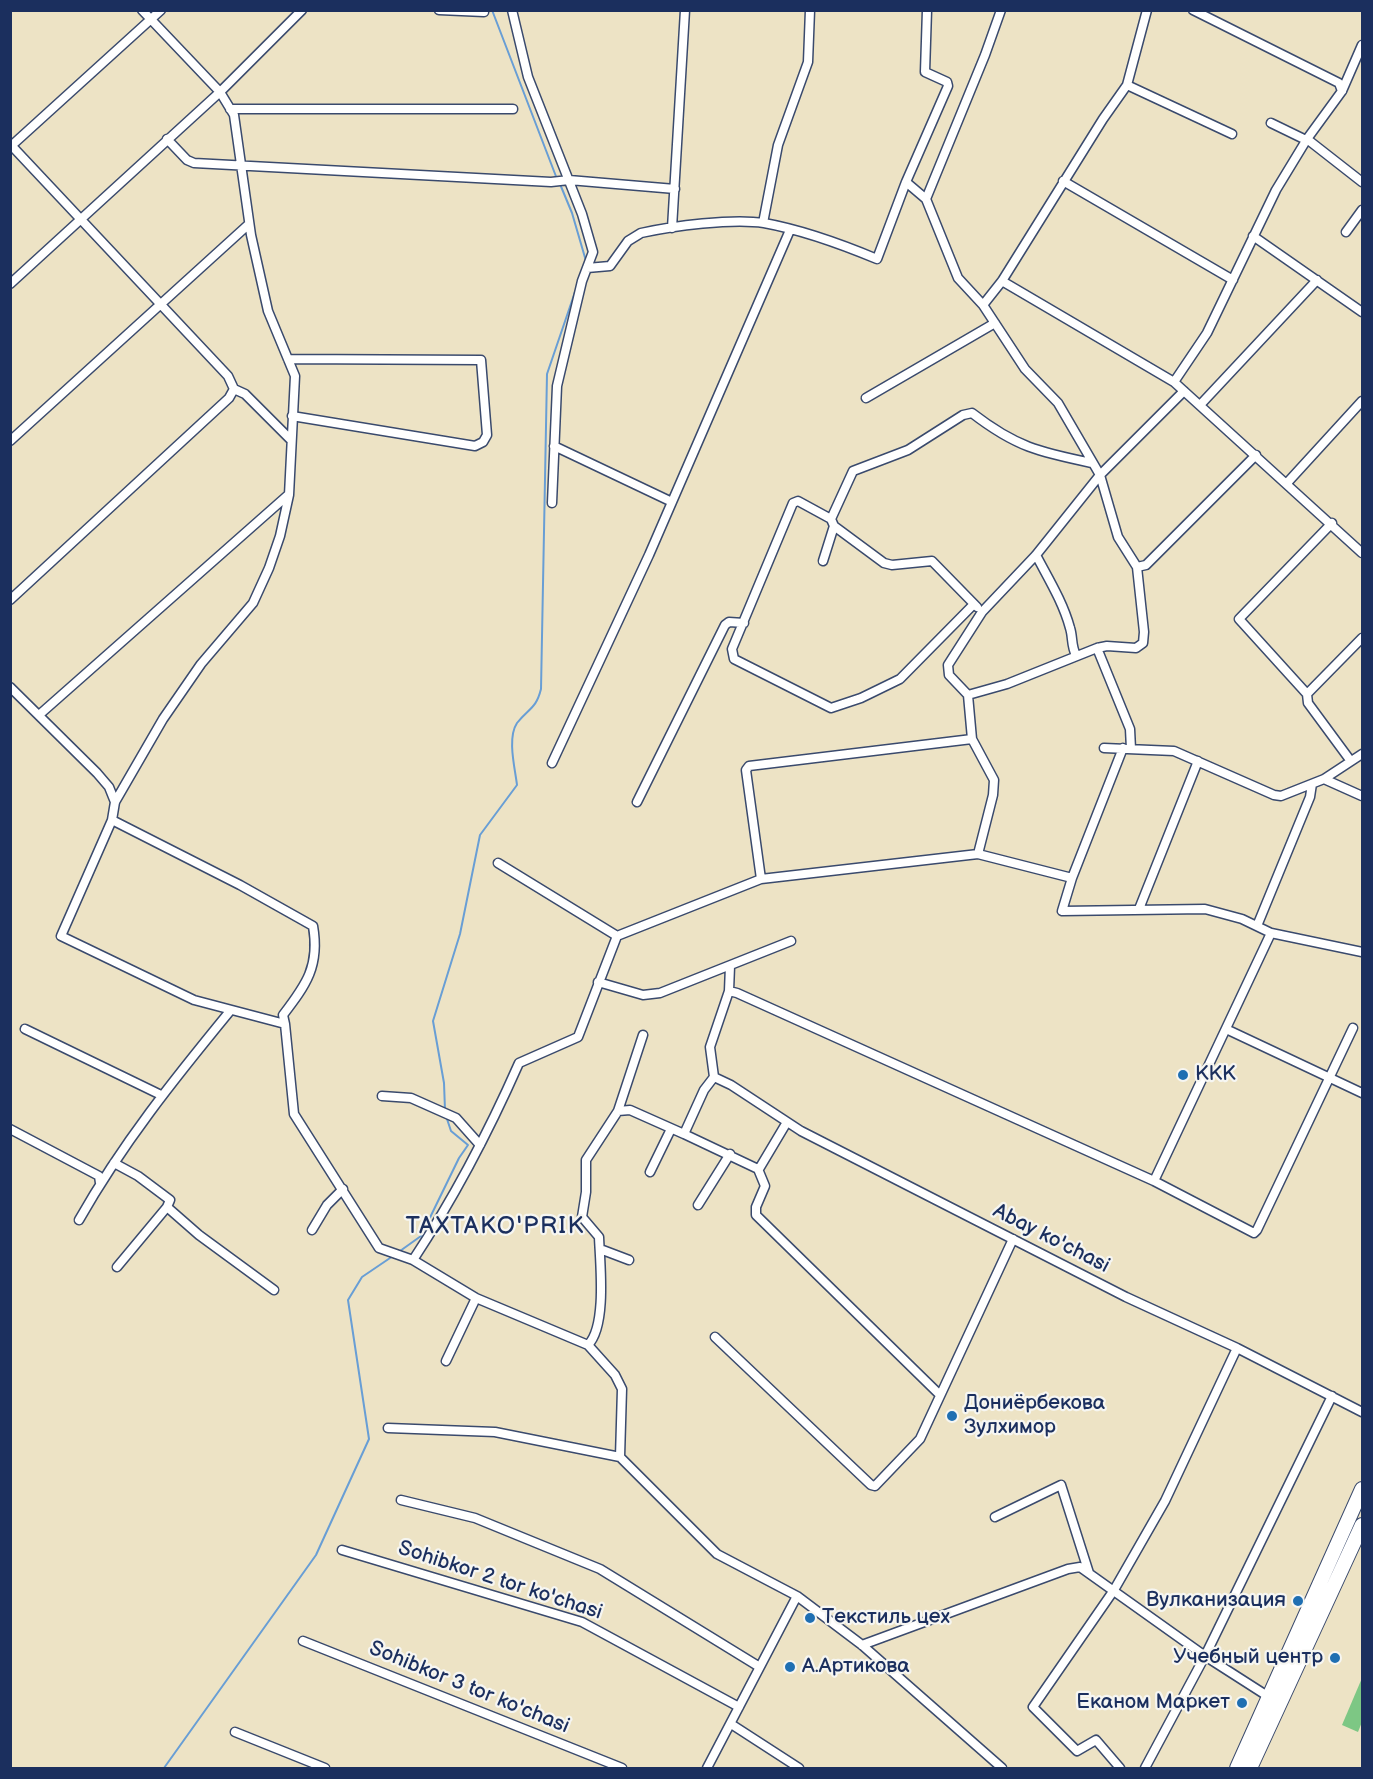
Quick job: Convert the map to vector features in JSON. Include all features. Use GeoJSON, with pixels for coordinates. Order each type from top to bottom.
{"type":"FeatureCollection","features":[{"type":"Feature","properties":{"kind":"main road"},"geometry":{"type":"LineString","coordinates":[[1250,1768],[1269,1697],[1362,1489]]}},
{"type":"Feature","properties":{"kind":"main road"},"geometry":{"type":"LineString","coordinates":[[1237,1768],[1259,1735],[1362,1525]]}},
{"type":"Feature","properties":{"kind":"street"},"geometry":{"type":"LineString","coordinates":[[142,10],[220,92],[234,114],[249,224],[268,311],[295,376],[290,439],[289,495],[280,536],[253,603],[190,680],[115,802],[112,820],[61,936],[194,1000],[285,1024]]}},
{"type":"Feature","properties":{"kind":"street"},"geometry":{"type":"LineString","coordinates":[[160,10],[11,146],[162,303],[228,376],[234,389],[245,394],[290,439]]}},
{"type":"Feature","properties":{"kind":"street"},"geometry":{"type":"LineString","coordinates":[[10,284],[220,92],[302,10]]}},
{"type":"Feature","properties":{"kind":"street"},"geometry":{"type":"LineString","coordinates":[[440,10],[484,12]]}},
{"type":"Feature","properties":{"kind":"street"},"geometry":{"type":"LineString","coordinates":[[512,10],[528,77],[569,180],[593,252],[556,386],[552,503]]}},
{"type":"Feature","properties":{"kind":"street"},"geometry":{"type":"LineString","coordinates":[[672,228],[685,10]]}},
{"type":"Feature","properties":{"kind":"street"},"geometry":{"type":"LineString","coordinates":[[763,223],[778,145],[808,62],[810,10]]}},
{"type":"Feature","properties":{"kind":"street"},"geometry":{"type":"LineString","coordinates":[[587,268],[610,266],[633,236],[672,228],[725,223],[763,223],[828,239],[878,259],[906,182],[948,86],[947,82],[925,72],[927,10]]}},
{"type":"Feature","properties":{"kind":"street"},"geometry":{"type":"LineString","coordinates":[[923,197],[986,55],[1001,10]]}},
{"type":"Feature","properties":{"kind":"street"},"geometry":{"type":"LineString","coordinates":[[983,306],[1002,281],[1063,181],[1127,85],[1147,10]]}},
{"type":"Feature","properties":{"kind":"street"},"geometry":{"type":"LineString","coordinates":[[1193,10],[1339,83],[1342,91]]}},
{"type":"Feature","properties":{"kind":"street"},"geometry":{"type":"LineString","coordinates":[[1174,382],[1207,333],[1253,236],[1306,140],[1342,91],[1362,48]]}},
{"type":"Feature","properties":{"kind":"street"},"geometry":{"type":"LineString","coordinates":[[1127,85],[1232,134]]}},
{"type":"Feature","properties":{"kind":"street"},"geometry":{"type":"LineString","coordinates":[[231,109],[513,109]]}},
{"type":"Feature","properties":{"kind":"street"},"geometry":{"type":"LineString","coordinates":[[1270,123],[1306,140],[1362,182]]}},
{"type":"Feature","properties":{"kind":"street"},"geometry":{"type":"LineString","coordinates":[[167,139],[187,160],[194,163],[551,182],[569,180],[675,189]]}},
{"type":"Feature","properties":{"kind":"street"},"geometry":{"type":"LineString","coordinates":[[1063,181],[1233,280]]}},
{"type":"Feature","properties":{"kind":"street"},"geometry":{"type":"LineString","coordinates":[[906,182],[923,197],[958,278],[983,306],[1025,369],[1058,403],[1100,475],[1118,537],[1137,567],[1143,643],[1136,648],[1107,646],[1097,648],[1007,684],[968,695]]}},
{"type":"Feature","properties":{"kind":"street"},"geometry":{"type":"LineString","coordinates":[[1346,232],[1362,210]]}},
{"type":"Feature","properties":{"kind":"street"},"geometry":{"type":"LineString","coordinates":[[10,441],[249,224]]}},
{"type":"Feature","properties":{"kind":"street"},"geometry":{"type":"LineString","coordinates":[[552,763],[672,502],[790,230]]}},
{"type":"Feature","properties":{"kind":"street"},"geometry":{"type":"LineString","coordinates":[[1253,236],[1362,312]]}},
{"type":"Feature","properties":{"kind":"street"},"geometry":{"type":"LineString","coordinates":[[1200,404],[1317,280]]}},
{"type":"Feature","properties":{"kind":"street"},"geometry":{"type":"LineString","coordinates":[[1002,281],[1174,382],[1332,523],[1362,553]]}},
{"type":"Feature","properties":{"kind":"street"},"geometry":{"type":"LineString","coordinates":[[866,398],[995,323]]}},
{"type":"Feature","properties":{"kind":"street"},"geometry":{"type":"LineString","coordinates":[[288,358],[482,360],[487,435],[483,442],[475,446],[292,416]]}},
{"type":"Feature","properties":{"kind":"street"},"geometry":{"type":"LineString","coordinates":[[10,600],[229,398],[234,389]]}},
{"type":"Feature","properties":{"kind":"street"},"geometry":{"type":"LineString","coordinates":[[978,854],[993,795],[994,780],[972,739],[968,695],[949,675],[948,665],[982,612],[1036,555],[1100,475],[1184,391]]}},
{"type":"Feature","properties":{"kind":"street"},"geometry":{"type":"LineString","coordinates":[[1287,483],[1362,401]]}},
{"type":"Feature","properties":{"kind":"street"},"geometry":{"type":"LineString","coordinates":[[823,561],[832,523],[853,471],[858,467],[908,450],[963,415],[972,413],[993,430],[1038,452],[1092,463]]}},
{"type":"Feature","properties":{"kind":"street"},"geometry":{"type":"LineString","coordinates":[[554,446],[672,502]]}},
{"type":"Feature","properties":{"kind":"street"},"geometry":{"type":"LineString","coordinates":[[1137,567],[1146,565],[1256,455]]}},
{"type":"Feature","properties":{"kind":"street"},"geometry":{"type":"LineString","coordinates":[[39,715],[289,495]]}},
{"type":"Feature","properties":{"kind":"street"},"geometry":{"type":"LineString","coordinates":[[974,604],[900,679],[861,698],[831,708],[734,659],[732,650],[793,503],[798,501],[832,523],[884,563],[892,565],[932,561],[982,612]]}},
{"type":"Feature","properties":{"kind":"street"},"geometry":{"type":"LineString","coordinates":[[1332,523],[1239,619],[1307,694],[1308,703],[1350,760]]}},
{"type":"Feature","properties":{"kind":"street"},"geometry":{"type":"LineString","coordinates":[[1036,555],[1058,596],[1070,627],[1073,650],[1076,655]]}},
{"type":"Feature","properties":{"kind":"street"},"geometry":{"type":"LineString","coordinates":[[637,802],[725,625],[729,622],[744,623]]}},
{"type":"Feature","properties":{"kind":"street"},"geometry":{"type":"LineString","coordinates":[[1307,694],[1362,638]]}},
{"type":"Feature","properties":{"kind":"street"},"geometry":{"type":"LineString","coordinates":[[1097,648],[1130,729],[1127,748],[1072,878],[1062,911],[1205,909],[1242,919],[1271,933],[1362,952]]}},
{"type":"Feature","properties":{"kind":"street"},"geometry":{"type":"LineString","coordinates":[[10,687],[109,787],[115,802]]}},
{"type":"Feature","properties":{"kind":"street"},"geometry":{"type":"LineString","coordinates":[[761,879],[746,770],[749,766],[972,739]]}},
{"type":"Feature","properties":{"kind":"street"},"geometry":{"type":"LineString","coordinates":[[1104,748],[1174,751],[1274,795],[1287,795],[1324,779],[1362,754]]}},
{"type":"Feature","properties":{"kind":"street"},"geometry":{"type":"LineString","coordinates":[[1139,909],[1198,761]]}},
{"type":"Feature","properties":{"kind":"street"},"geometry":{"type":"LineString","coordinates":[[1324,779],[1362,796]]}},
{"type":"Feature","properties":{"kind":"street"},"geometry":{"type":"LineString","coordinates":[[1257,926],[1310,797],[1312,784]]}},
{"type":"Feature","properties":{"kind":"street"},"geometry":{"type":"LineString","coordinates":[[112,820],[240,885],[313,926],[316,941],[314,962],[306,986],[283,1015],[294,1114],[379,1248],[409,1259],[476,1298],[588,1345],[615,1375],[622,1389],[620,1457]]}},
{"type":"Feature","properties":{"kind":"street"},"geometry":{"type":"LineString","coordinates":[[409,1259],[438,1222],[480,1144],[519,1063],[578,1037],[617,936],[761,879],[978,854],[1072,878]]}},
{"type":"Feature","properties":{"kind":"street"},"geometry":{"type":"LineString","coordinates":[[498,863],[617,936]]}},
{"type":"Feature","properties":{"kind":"street"},"geometry":{"type":"LineString","coordinates":[[1154,1181],[1271,933]]}},
{"type":"Feature","properties":{"kind":"street"},"geometry":{"type":"LineString","coordinates":[[598,982],[643,996],[660,993],[790,941]]}},
{"type":"Feature","properties":{"kind":"street"},"geometry":{"type":"LineString","coordinates":[[684,1134],[704,1090],[714,1077],[710,1047],[729,991],[730,966]]}},
{"type":"Feature","properties":{"kind":"street"},"geometry":{"type":"LineString","coordinates":[[729,991],[1154,1181],[1251,1232],[1256,1232],[1353,1028]]}},
{"type":"Feature","properties":{"kind":"street"},"geometry":{"type":"LineString","coordinates":[[79,1220],[100,1183],[161,1095],[230,1011]]}},
{"type":"Feature","properties":{"kind":"street"},"geometry":{"type":"LineString","coordinates":[[25,1029],[161,1095]]}},
{"type":"Feature","properties":{"kind":"street"},"geometry":{"type":"LineString","coordinates":[[1226,1029],[1362,1093]]}},
{"type":"Feature","properties":{"kind":"street"},"geometry":{"type":"LineString","coordinates":[[588,1345],[599,1315],[600,1249],[599,1237],[582,1217],[586,1192],[586,1160],[618,1110],[643,1035]]}},
{"type":"Feature","properties":{"kind":"street","name":"Abay ko'chasi"},"geometry":{"type":"LineString","coordinates":[[714,1077],[731,1084],[787,1122],[1013,1239],[1126,1297],[1238,1348],[1362,1412]]}},
{"type":"Feature","properties":{"kind":"street"},"geometry":{"type":"LineString","coordinates":[[382,1096],[411,1098],[456,1118],[480,1144]]}},
{"type":"Feature","properties":{"kind":"street"},"geometry":{"type":"LineString","coordinates":[[618,1110],[630,1110],[759,1169],[765,1186],[756,1207],[756,1215],[940,1395]]}},
{"type":"Feature","properties":{"kind":"street"},"geometry":{"type":"LineString","coordinates":[[759,1169],[787,1122]]}},
{"type":"Feature","properties":{"kind":"street"},"geometry":{"type":"LineString","coordinates":[[10,1129],[99,1176],[100,1183]]}},
{"type":"Feature","properties":{"kind":"street"},"geometry":{"type":"LineString","coordinates":[[650,1172],[670,1129]]}},
{"type":"Feature","properties":{"kind":"street"},"geometry":{"type":"LineString","coordinates":[[698,1205],[730,1154]]}},
{"type":"Feature","properties":{"kind":"street"},"geometry":{"type":"LineString","coordinates":[[114,1163],[138,1176],[170,1200],[167,1207],[117,1267]]}},
{"type":"Feature","properties":{"kind":"street"},"geometry":{"type":"LineString","coordinates":[[312,1230],[327,1204],[343,1189]]}},
{"type":"Feature","properties":{"kind":"street"},"geometry":{"type":"LineString","coordinates":[[167,1207],[199,1235],[274,1290]]}},
{"type":"Feature","properties":{"kind":"street"},"geometry":{"type":"LineString","coordinates":[[715,1337],[871,1485],[879,1485],[920,1440],[1013,1239]]}},
{"type":"Feature","properties":{"kind":"street"},"geometry":{"type":"LineString","coordinates":[[600,1249],[629,1260]]}},
{"type":"Feature","properties":{"kind":"street"},"geometry":{"type":"LineString","coordinates":[[446,1361],[476,1298]]}},
{"type":"Feature","properties":{"kind":"street"},"geometry":{"type":"LineString","coordinates":[[1120,1768],[1096,1740],[1077,1750],[1033,1707],[1114,1590],[1165,1501],[1238,1348]]}},
{"type":"Feature","properties":{"kind":"street"},"geometry":{"type":"LineString","coordinates":[[1145,1768],[1205,1656],[1332,1396]]}},
{"type":"Feature","properties":{"kind":"street"},"geometry":{"type":"LineString","coordinates":[[387,1428],[495,1432],[620,1457],[717,1554],[797,1596],[862,1645],[1002,1768]]}},
{"type":"Feature","properties":{"kind":"street"},"geometry":{"type":"LineString","coordinates":[[995,1517],[1061,1485],[1089,1573]]}},
{"type":"Feature","properties":{"kind":"street"},"geometry":{"type":"LineString","coordinates":[[400,1500],[475,1518],[600,1569],[758,1666]]}},
{"type":"Feature","properties":{"kind":"street","name":"Sohibkor 2 tor ko'chasi"},"geometry":{"type":"LineString","coordinates":[[342,1550],[582,1622],[739,1707]]}},
{"type":"Feature","properties":{"kind":"street"},"geometry":{"type":"LineString","coordinates":[[862,1645],[1068,1569],[1080,1567],[1205,1656],[1269,1697]]}},
{"type":"Feature","properties":{"kind":"street"},"geometry":{"type":"LineString","coordinates":[[707,1768],[758,1666],[797,1596]]}},
{"type":"Feature","properties":{"kind":"street","name":"Sohibkor 3 tor ko'chasi"},"geometry":{"type":"LineString","coordinates":[[303,1641],[622,1768]]}},
{"type":"Feature","properties":{"kind":"street"},"geometry":{"type":"LineString","coordinates":[[731,1724],[799,1768]]}},
{"type":"Feature","properties":{"kind":"street"},"geometry":{"type":"LineString","coordinates":[[235,1732],[325,1768]]}},
{"type":"Feature","properties":{"kind":"green space"},"geometry":{"type":"Polygon","coordinates":[[[1362,1678],[1362,1722],[1358,1732],[1342,1725],[1362,1678]]]}},
{"type":"Feature","properties":{"kind":"waterway"},"geometry":{"type":"LineString","coordinates":[[492,10],[557,179]]}},
{"type":"Feature","properties":{"kind":"waterway"},"geometry":{"type":"LineString","coordinates":[[560,184],[572,213],[586,261]]}},
{"type":"Feature","properties":{"kind":"waterway"},"geometry":{"type":"LineString","coordinates":[[445,1110],[444,1083],[433,1021],[460,934],[480,835],[517,785],[512,753],[514,729],[534,705],[541,689],[547,374],[575,292]]}},
{"type":"Feature","properties":{"kind":"waterway"},"geometry":{"type":"LineString","coordinates":[[400,1251],[421,1236],[459,1158],[468,1145],[451,1131],[446,1116]]}},
{"type":"Feature","properties":{"kind":"waterway"},"geometry":{"type":"LineString","coordinates":[[164,1768],[316,1555],[369,1439],[348,1300],[362,1277],[393,1256]]}},
{"type":"Feature","properties":{"kind":"place","name":"ККК"},"geometry":{"type":"Point","coordinates":[1183,1075]}},
{"type":"Feature","properties":{"kind":"place","name":"Дониёрбекова Зулхимор"},"geometry":{"type":"Point","coordinates":[952,1416]}},
{"type":"Feature","properties":{"kind":"place","name":"Вулканизация"},"geometry":{"type":"Point","coordinates":[1298,1601]}},
{"type":"Feature","properties":{"kind":"place","name":"Текстиль цех"},"geometry":{"type":"Point","coordinates":[810,1618]}},
{"type":"Feature","properties":{"kind":"place","name":"Учебный центр"},"geometry":{"type":"Point","coordinates":[1335,1658]}},
{"type":"Feature","properties":{"kind":"place","name":"А.Артикова"},"geometry":{"type":"Point","coordinates":[790,1667]}},
{"type":"Feature","properties":{"kind":"place","name":"Еканом Маркет"},"geometry":{"type":"Point","coordinates":[1242,1703]}},
{"type":"Feature","properties":{"kind":"district","name":"TAXTAKO'PRIK"},"geometry":{"type":"Point","coordinates":[495,1227]}}]}
